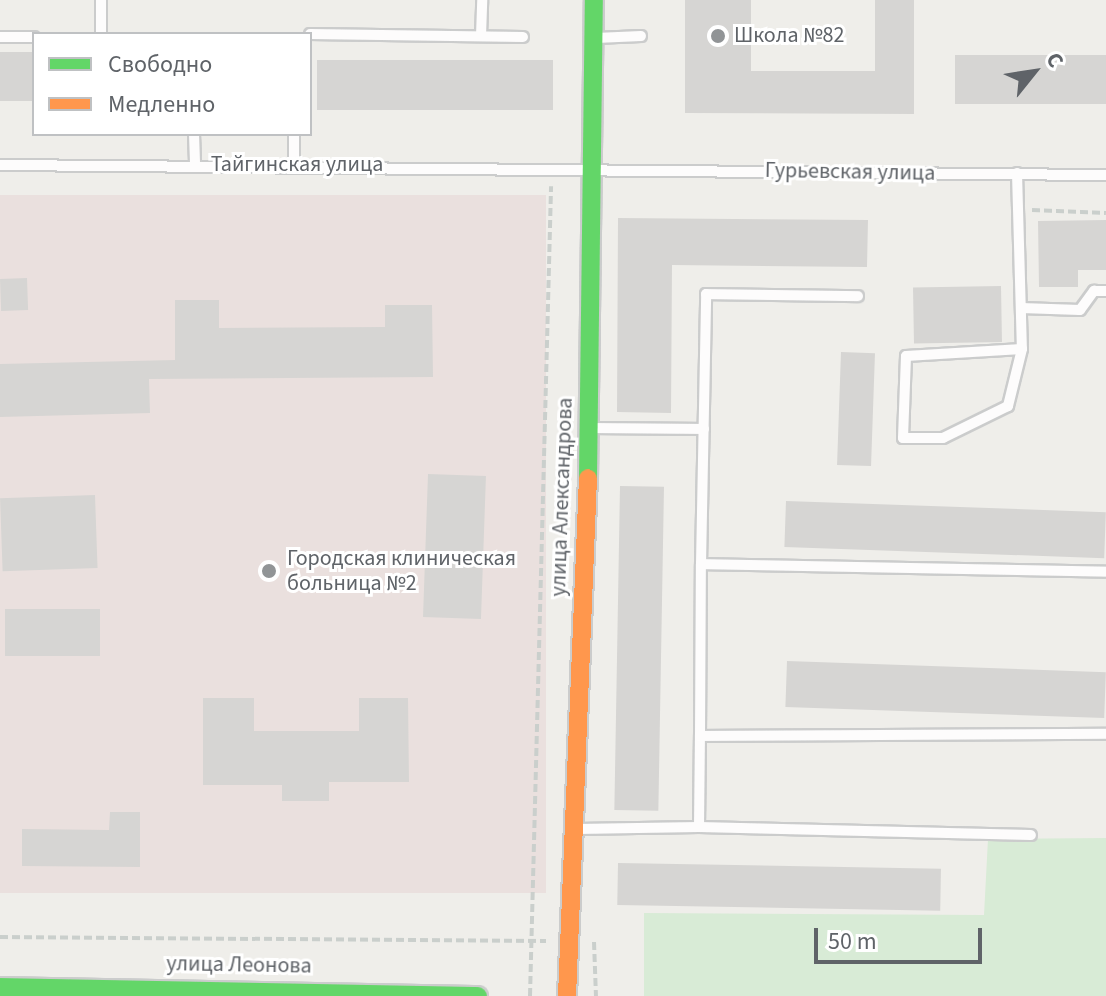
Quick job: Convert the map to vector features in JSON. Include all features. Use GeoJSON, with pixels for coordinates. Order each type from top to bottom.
{"type":"FeatureCollection","features":[{"type":"Feature","properties":{"kind":"street","name":"улица Александрова"},"geometry":{"type":"LineString","coordinates":[[567,996],[571,829],[590,428],[594,0]]}},
{"type":"Feature","properties":{"kind":"street","name":"улица Леонова"},"geometry":{"type":"LineString","coordinates":[[0,987],[478,996]]}},
{"type":"Feature","properties":{"kind":"lane"},"geometry":{"type":"LineString","coordinates":[[101,0],[101,32]]}},
{"type":"Feature","properties":{"kind":"lane"},"geometry":{"type":"LineString","coordinates":[[481,36],[482,0]]}},
{"type":"Feature","properties":{"kind":"lane"},"geometry":{"type":"LineString","coordinates":[[312,34],[523,37]]}},
{"type":"Feature","properties":{"kind":"lane"},"geometry":{"type":"LineString","coordinates":[[594,38],[641,36]]}},
{"type":"Feature","properties":{"kind":"lane"},"geometry":{"type":"LineString","coordinates":[[0,37],[32,37]]}},
{"type":"Feature","properties":{"kind":"lane"},"geometry":{"type":"LineString","coordinates":[[194,136],[195,164]]}},
{"type":"Feature","properties":{"kind":"lane"},"geometry":{"type":"LineString","coordinates":[[294,136],[294,163]]}},
{"type":"Feature","properties":{"kind":"lane","name":"Тайгинская улица"},"geometry":{"type":"LineString","coordinates":[[0,165],[294,163],[593,169]]}},
{"type":"Feature","properties":{"kind":"lane","name":"Гурьевская улица"},"geometry":{"type":"LineString","coordinates":[[593,169],[1106,175]]}},
{"type":"Feature","properties":{"kind":"lane"},"geometry":{"type":"LineString","coordinates":[[1017,173],[1022,349],[1008,406],[943,438],[903,438],[906,356],[1022,349]]}},
{"type":"Feature","properties":{"kind":"lane"},"geometry":{"type":"LineString","coordinates":[[1021,308],[1080,310],[1094,291],[1106,291]]}},
{"type":"Feature","properties":{"kind":"lane"},"geometry":{"type":"LineString","coordinates":[[699,827],[706,294],[858,296]]}},
{"type":"Feature","properties":{"kind":"lane"},"geometry":{"type":"LineString","coordinates":[[590,428],[704,429]]}},
{"type":"Feature","properties":{"kind":"lane"},"geometry":{"type":"LineString","coordinates":[[701,564],[1106,572]]}},
{"type":"Feature","properties":{"kind":"lane"},"geometry":{"type":"LineString","coordinates":[[700,736],[1106,734]]}},
{"type":"Feature","properties":{"kind":"lane"},"geometry":{"type":"LineString","coordinates":[[571,829],[699,827],[1031,835]]}},
{"type":"Feature","properties":{"kind":"path"},"geometry":{"type":"LineString","coordinates":[[530,996],[551,168]]}},
{"type":"Feature","properties":{"kind":"path"},"geometry":{"type":"LineString","coordinates":[[1018,209],[1106,213]]}},
{"type":"Feature","properties":{"kind":"path"},"geometry":{"type":"LineString","coordinates":[[0,937],[530,942]]}},
{"type":"Feature","properties":{"kind":"path"},"geometry":{"type":"LineString","coordinates":[[596,996],[597,943]]}},
{"type":"Feature","properties":{"kind":"shaded area","name":"Городская клиническая больница №2"},"geometry":{"type":"Polygon","coordinates":[[[0,195],[546,195],[546,893],[0,893],[0,195]]]}},
{"type":"Feature","properties":{"kind":"green space"},"geometry":{"type":"Polygon","coordinates":[[[1106,838],[1106,996],[644,996],[644,913],[984,915],[988,839],[1106,838]]]}},
{"type":"Feature","properties":{"kind":"building","name":"Школа №82"},"geometry":{"type":"Polygon","coordinates":[[[685,0],[751,0],[751,71],[875,71],[875,0],[914,0],[914,114],[685,113],[685,0]]]}},
{"type":"Feature","properties":{"kind":"building"},"geometry":{"type":"Polygon","coordinates":[[[0,52],[32,52],[32,101],[0,101],[0,52]]]}},
{"type":"Feature","properties":{"kind":"building"},"geometry":{"type":"Polygon","coordinates":[[[955,55],[1106,55],[1106,104],[955,104],[955,55]]]}},
{"type":"Feature","properties":{"kind":"building"},"geometry":{"type":"Polygon","coordinates":[[[317,60],[553,60],[553,110],[317,110],[317,60]]]}},
{"type":"Feature","properties":{"kind":"building"},"geometry":{"type":"Polygon","coordinates":[[[618,218],[868,220],[867,267],[672,265],[671,413],[617,412],[618,218]]]}},
{"type":"Feature","properties":{"kind":"building"},"geometry":{"type":"Polygon","coordinates":[[[1106,220],[1106,270],[1078,270],[1078,287],[1039,287],[1038,221],[1106,220]]]}},
{"type":"Feature","properties":{"kind":"building"},"geometry":{"type":"Polygon","coordinates":[[[27,278],[28,310],[1,311],[0,279],[27,278]]]}},
{"type":"Feature","properties":{"kind":"building"},"geometry":{"type":"Polygon","coordinates":[[[1001,286],[1002,342],[914,344],[913,288],[1001,286]]]}},
{"type":"Feature","properties":{"kind":"building"},"geometry":{"type":"Polygon","coordinates":[[[175,300],[219,300],[219,328],[385,327],[385,305],[432,305],[433,377],[149,379],[150,413],[0,417],[0,364],[175,360],[175,300]]]}},
{"type":"Feature","properties":{"kind":"building"},"geometry":{"type":"Polygon","coordinates":[[[841,352],[875,353],[871,466],[837,465],[841,352]]]}},
{"type":"Feature","properties":{"kind":"building"},"geometry":{"type":"Polygon","coordinates":[[[428,474],[486,476],[481,619],[423,617],[428,474]]]}},
{"type":"Feature","properties":{"kind":"building"},"geometry":{"type":"Polygon","coordinates":[[[620,486],[664,487],[658,811],[614,810],[620,486]]]}},
{"type":"Feature","properties":{"kind":"building"},"geometry":{"type":"Polygon","coordinates":[[[95,495],[98,568],[3,571],[0,498],[95,495]]]}},
{"type":"Feature","properties":{"kind":"building"},"geometry":{"type":"Polygon","coordinates":[[[786,501],[1106,512],[1104,558],[784,547],[786,501]]]}},
{"type":"Feature","properties":{"kind":"building"},"geometry":{"type":"Polygon","coordinates":[[[5,609],[100,609],[100,656],[5,656],[5,609]]]}},
{"type":"Feature","properties":{"kind":"building"},"geometry":{"type":"Polygon","coordinates":[[[787,661],[1106,672],[1104,718],[785,707],[787,661]]]}},
{"type":"Feature","properties":{"kind":"building"},"geometry":{"type":"Polygon","coordinates":[[[203,698],[254,698],[254,731],[359,731],[359,698],[408,698],[409,782],[329,782],[329,801],[282,801],[282,785],[203,785],[203,698]]]}},
{"type":"Feature","properties":{"kind":"building"},"geometry":{"type":"Polygon","coordinates":[[[110,812],[140,812],[140,867],[22,866],[22,829],[109,830],[110,812]]]}},
{"type":"Feature","properties":{"kind":"building"},"geometry":{"type":"Polygon","coordinates":[[[618,863],[941,869],[940,911],[617,905],[618,863]]]}},
{"type":"Feature","properties":{"kind":"traffic: fast"},"geometry":{"type":"LineString","coordinates":[[588,478],[594,0]]}},
{"type":"Feature","properties":{"kind":"traffic: fast"},"geometry":{"type":"LineString","coordinates":[[0,987],[478,996]]}},
{"type":"Feature","properties":{"kind":"traffic: slow"},"geometry":{"type":"LineString","coordinates":[[567,996],[588,478]]}},
{"type":"Feature","properties":{"kind":"place","name":"Школа №82"},"geometry":{"type":"Point","coordinates":[718,36]}},
{"type":"Feature","properties":{"kind":"place","name":"Городская клиническая больница №2"},"geometry":{"type":"Point","coordinates":[269,571]}}]}
